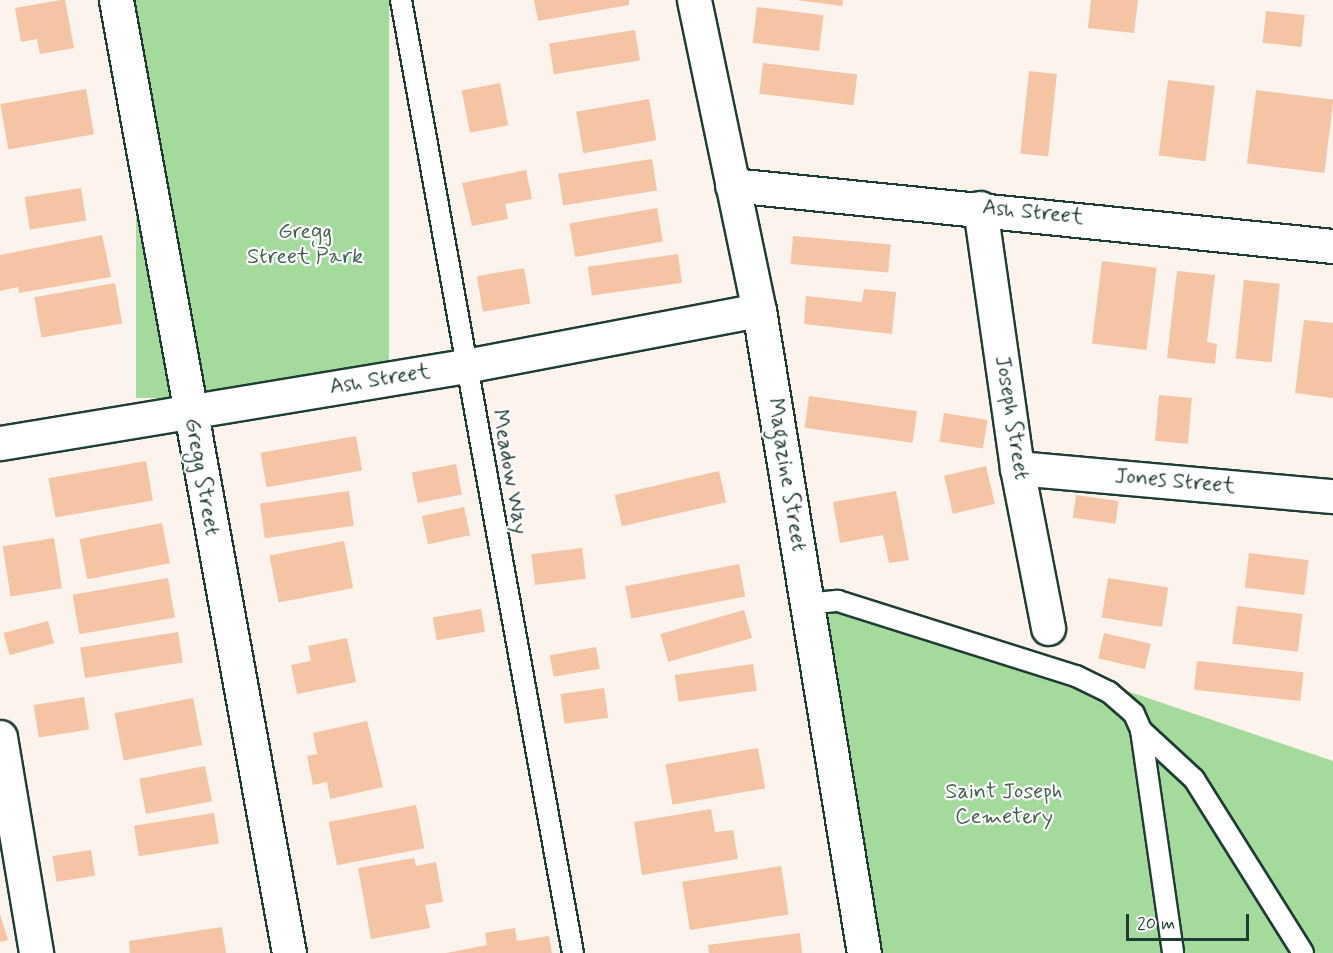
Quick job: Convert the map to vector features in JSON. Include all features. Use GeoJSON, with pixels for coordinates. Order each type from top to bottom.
{"type":"FeatureCollection","features":[{"type":"Feature","properties":{"kind":"street","name":"Gregg Street"},"geometry":{"type":"LineString","coordinates":[[116,0],[289,953]]}},
{"type":"Feature","properties":{"kind":"street","name":"Magazine Street"},"geometry":{"type":"LineString","coordinates":[[694,0],[759,310],[864,953]]}},
{"type":"Feature","properties":{"kind":"street","name":"Ash Street"},"geometry":{"type":"LineString","coordinates":[[732,185],[980,208],[1333,246]]}},
{"type":"Feature","properties":{"kind":"street","name":"Joseph Street"},"geometry":{"type":"LineString","coordinates":[[980,208],[1017,468],[1048,628]]}},
{"type":"Feature","properties":{"kind":"street","name":"Ash Street"},"geometry":{"type":"LineString","coordinates":[[0,443],[465,366],[759,310]]}},
{"type":"Feature","properties":{"kind":"street","name":"Jones Street"},"geometry":{"type":"LineString","coordinates":[[1017,468],[1333,496]]}},
{"type":"Feature","properties":{"kind":"street"},"geometry":{"type":"LineString","coordinates":[[0,737],[36,953]]}},
{"type":"Feature","properties":{"kind":"lane","name":"Meadow Way"},"geometry":{"type":"LineString","coordinates":[[401,0],[465,366],[573,953]]}},
{"type":"Feature","properties":{"kind":"lane"},"geometry":{"type":"LineString","coordinates":[[807,604],[838,601],[1076,676],[1109,692],[1134,714],[1141,730],[1173,953]]}},
{"type":"Feature","properties":{"kind":"lane"},"geometry":{"type":"LineString","coordinates":[[1141,730],[1194,779],[1303,953]]}},
{"type":"Feature","properties":{"kind":"green space","name":"Gregg Street Park"},"geometry":{"type":"Polygon","coordinates":[[[136,0],[389,0],[389,398],[136,398],[136,0]]]}},
{"type":"Feature","properties":{"kind":"green space","name":"Saint Joseph Cemetery"},"geometry":{"type":"Polygon","coordinates":[[[818,586],[1333,761],[1333,953],[879,953],[818,586]]]}},
{"type":"Feature","properties":{"kind":"building"},"geometry":{"type":"Polygon","coordinates":[[[65,0],[74,48],[40,54],[37,39],[21,42],[15,8],[65,0]]]}},
{"type":"Feature","properties":{"kind":"building"},"geometry":{"type":"Polygon","coordinates":[[[534,0],[629,0],[629,5],[538,21],[534,0]]]}},
{"type":"Feature","properties":{"kind":"building"},"geometry":{"type":"Polygon","coordinates":[[[796,0],[843,0],[842,6],[796,0]]]}},
{"type":"Feature","properties":{"kind":"building"},"geometry":{"type":"Polygon","coordinates":[[[1091,0],[1138,0],[1134,33],[1088,28],[1091,0]]]}},
{"type":"Feature","properties":{"kind":"building"},"geometry":{"type":"Polygon","coordinates":[[[757,7],[824,15],[819,51],[753,43],[757,7]]]}},
{"type":"Feature","properties":{"kind":"building"},"geometry":{"type":"Polygon","coordinates":[[[1266,11],[1305,15],[1301,47],[1263,43],[1266,11]]]}},
{"type":"Feature","properties":{"kind":"building"},"geometry":{"type":"Polygon","coordinates":[[[635,30],[640,61],[554,74],[549,44],[635,30]]]}},
{"type":"Feature","properties":{"kind":"building"},"geometry":{"type":"Polygon","coordinates":[[[763,63],[857,75],[854,105],[759,94],[763,63]]]}},
{"type":"Feature","properties":{"kind":"building"},"geometry":{"type":"Polygon","coordinates":[[[1029,71],[1057,74],[1048,156],[1020,154],[1029,71]]]}},
{"type":"Feature","properties":{"kind":"building"},"geometry":{"type":"Polygon","coordinates":[[[1168,80],[1215,86],[1205,161],[1159,155],[1168,80]]]}},
{"type":"Feature","properties":{"kind":"building"},"geometry":{"type":"Polygon","coordinates":[[[500,83],[508,125],[470,133],[462,90],[500,83]]]}},
{"type":"Feature","properties":{"kind":"building"},"geometry":{"type":"Polygon","coordinates":[[[86,89],[94,134],[8,149],[0,104],[86,89]]]}},
{"type":"Feature","properties":{"kind":"building"},"geometry":{"type":"Polygon","coordinates":[[[1256,90],[1333,99],[1324,173],[1247,163],[1256,90]]]}},
{"type":"Feature","properties":{"kind":"building"},"geometry":{"type":"Polygon","coordinates":[[[649,99],[656,140],[583,153],[576,112],[649,99]]]}},
{"type":"Feature","properties":{"kind":"building"},"geometry":{"type":"Polygon","coordinates":[[[652,159],[657,191],[563,205],[558,174],[652,159]]]}},
{"type":"Feature","properties":{"kind":"building"},"geometry":{"type":"Polygon","coordinates":[[[526,170],[532,199],[505,204],[508,219],[472,226],[462,183],[526,170]]]}},
{"type":"Feature","properties":{"kind":"building"},"geometry":{"type":"Polygon","coordinates":[[[81,188],[86,221],[30,230],[25,197],[81,188]]]}},
{"type":"Feature","properties":{"kind":"building"},"geometry":{"type":"Polygon","coordinates":[[[657,208],[663,241],[575,257],[569,223],[657,208]]]}},
{"type":"Feature","properties":{"kind":"building"},"geometry":{"type":"Polygon","coordinates":[[[102,235],[111,277],[19,293],[18,287],[0,291],[0,255],[102,235]]]}},
{"type":"Feature","properties":{"kind":"building"},"geometry":{"type":"Polygon","coordinates":[[[793,236],[891,245],[888,272],[791,264],[793,236]]]}},
{"type":"Feature","properties":{"kind":"building"},"geometry":{"type":"Polygon","coordinates":[[[678,254],[682,283],[592,295],[588,267],[678,254]]]}},
{"type":"Feature","properties":{"kind":"building"},"geometry":{"type":"Polygon","coordinates":[[[1102,261],[1157,268],[1146,350],[1092,343],[1102,261]]]}},
{"type":"Feature","properties":{"kind":"building"},"geometry":{"type":"Polygon","coordinates":[[[524,268],[530,303],[483,312],[477,276],[524,268]]]}},
{"type":"Feature","properties":{"kind":"building"},"geometry":{"type":"Polygon","coordinates":[[[1177,271],[1215,275],[1207,342],[1217,344],[1215,364],[1167,358],[1177,271]]]}},
{"type":"Feature","properties":{"kind":"building"},"geometry":{"type":"Polygon","coordinates":[[[1244,280],[1280,284],[1272,362],[1236,359],[1244,280]]]}},
{"type":"Feature","properties":{"kind":"building"},"geometry":{"type":"Polygon","coordinates":[[[115,283],[122,323],[41,338],[34,297],[115,283]]]}},
{"type":"Feature","properties":{"kind":"building"},"geometry":{"type":"Polygon","coordinates":[[[864,289],[896,292],[892,334],[804,324],[806,296],[862,302],[864,289]]]}},
{"type":"Feature","properties":{"kind":"building"},"geometry":{"type":"Polygon","coordinates":[[[1304,320],[1333,323],[1333,398],[1295,393],[1304,320]]]}},
{"type":"Feature","properties":{"kind":"building"},"geometry":{"type":"Polygon","coordinates":[[[1159,395],[1192,398],[1188,444],[1155,441],[1159,395]]]}},
{"type":"Feature","properties":{"kind":"building"},"geometry":{"type":"Polygon","coordinates":[[[809,396],[917,411],[912,443],[805,428],[809,396]]]}},
{"type":"Feature","properties":{"kind":"building"},"geometry":{"type":"Polygon","coordinates":[[[944,413],[987,420],[983,449],[939,442],[944,413]]]}},
{"type":"Feature","properties":{"kind":"building"},"geometry":{"type":"Polygon","coordinates":[[[356,436],[362,470],[267,487],[260,453],[356,436]]]}},
{"type":"Feature","properties":{"kind":"building"},"geometry":{"type":"Polygon","coordinates":[[[146,461],[153,500],[55,518],[49,478],[146,461]]]}},
{"type":"Feature","properties":{"kind":"building"},"geometry":{"type":"Polygon","coordinates":[[[456,464],[462,494],[418,503],[412,473],[456,464]]]}},
{"type":"Feature","properties":{"kind":"building"},"geometry":{"type":"Polygon","coordinates":[[[986,466],[995,504],[953,514],[944,476],[986,466]]]}},
{"type":"Feature","properties":{"kind":"building"},"geometry":{"type":"Polygon","coordinates":[[[719,471],[726,502],[622,526],[615,495],[719,471]]]}},
{"type":"Feature","properties":{"kind":"building"},"geometry":{"type":"Polygon","coordinates":[[[349,491],[354,526],[265,538],[260,504],[349,491]]]}},
{"type":"Feature","properties":{"kind":"building"},"geometry":{"type":"Polygon","coordinates":[[[896,491],[909,560],[889,563],[883,535],[840,543],[833,502],[896,491]]]}},
{"type":"Feature","properties":{"kind":"building"},"geometry":{"type":"Polygon","coordinates":[[[1076,495],[1119,501],[1115,524],[1073,518],[1076,495]]]}},
{"type":"Feature","properties":{"kind":"building"},"geometry":{"type":"Polygon","coordinates":[[[464,507],[470,535],[428,544],[422,516],[464,507]]]}},
{"type":"Feature","properties":{"kind":"building"},"geometry":{"type":"Polygon","coordinates":[[[162,523],[170,563],[87,579],[80,539],[162,523]]]}},
{"type":"Feature","properties":{"kind":"building"},"geometry":{"type":"Polygon","coordinates":[[[54,538],[62,588],[11,597],[3,546],[54,538]]]}},
{"type":"Feature","properties":{"kind":"building"},"geometry":{"type":"Polygon","coordinates":[[[344,541],[353,588],[279,603],[269,556],[344,541]]]}},
{"type":"Feature","properties":{"kind":"building"},"geometry":{"type":"Polygon","coordinates":[[[582,548],[586,579],[535,585],[531,554],[582,548]]]}},
{"type":"Feature","properties":{"kind":"building"},"geometry":{"type":"Polygon","coordinates":[[[1249,553],[1309,560],[1304,595],[1245,588],[1249,553]]]}},
{"type":"Feature","properties":{"kind":"building"},"geometry":{"type":"Polygon","coordinates":[[[739,564],[745,596],[631,619],[625,586],[739,564]]]}},
{"type":"Feature","properties":{"kind":"building"},"geometry":{"type":"Polygon","coordinates":[[[168,578],[175,617],[79,634],[72,595],[168,578]]]}},
{"type":"Feature","properties":{"kind":"building"},"geometry":{"type":"Polygon","coordinates":[[[1108,578],[1168,588],[1162,627],[1102,618],[1108,578]]]}},
{"type":"Feature","properties":{"kind":"building"},"geometry":{"type":"Polygon","coordinates":[[[1237,606],[1303,614],[1298,652],[1232,644],[1237,606]]]}},
{"type":"Feature","properties":{"kind":"building"},"geometry":{"type":"Polygon","coordinates":[[[481,609],[485,632],[437,640],[433,618],[481,609]]]}},
{"type":"Feature","properties":{"kind":"building"},"geometry":{"type":"Polygon","coordinates":[[[744,610],[752,638],[668,662],[660,634],[744,610]]]}},
{"type":"Feature","properties":{"kind":"building"},"geometry":{"type":"Polygon","coordinates":[[[48,621],[54,643],[10,655],[4,633],[48,621]]]}},
{"type":"Feature","properties":{"kind":"building"},"geometry":{"type":"Polygon","coordinates":[[[178,632],[183,663],[85,678],[80,647],[178,632]]]}},
{"type":"Feature","properties":{"kind":"building"},"geometry":{"type":"Polygon","coordinates":[[[1104,633],[1151,644],[1145,669],[1098,658],[1104,633]]]}},
{"type":"Feature","properties":{"kind":"building"},"geometry":{"type":"Polygon","coordinates":[[[347,638],[356,682],[297,694],[291,665],[311,661],[308,646],[347,638]]]}},
{"type":"Feature","properties":{"kind":"building"},"geometry":{"type":"Polygon","coordinates":[[[596,647],[600,669],[554,677],[550,655],[596,647]]]}},
{"type":"Feature","properties":{"kind":"building"},"geometry":{"type":"Polygon","coordinates":[[[1197,661],[1303,672],[1300,701],[1194,690],[1197,661]]]}},
{"type":"Feature","properties":{"kind":"building"},"geometry":{"type":"Polygon","coordinates":[[[753,664],[757,691],[679,702],[675,675],[753,664]]]}},
{"type":"Feature","properties":{"kind":"building"},"geometry":{"type":"Polygon","coordinates":[[[604,688],[608,718],[565,724],[560,694],[604,688]]]}},
{"type":"Feature","properties":{"kind":"building"},"geometry":{"type":"Polygon","coordinates":[[[84,697],[89,730],[39,738],[34,705],[84,697]]]}},
{"type":"Feature","properties":{"kind":"building"},"geometry":{"type":"Polygon","coordinates":[[[193,698],[202,745],[124,760],[114,713],[193,698]]]}},
{"type":"Feature","properties":{"kind":"building"},"geometry":{"type":"Polygon","coordinates":[[[367,721],[383,787],[330,799],[327,782],[313,785],[307,756],[317,754],[313,733],[367,721]]]}},
{"type":"Feature","properties":{"kind":"building"},"geometry":{"type":"Polygon","coordinates":[[[758,748],[765,788],[673,805],[665,764],[758,748]]]}},
{"type":"Feature","properties":{"kind":"building"},"geometry":{"type":"Polygon","coordinates":[[[205,766],[212,801],[146,814],[139,779],[205,766]]]}},
{"type":"Feature","properties":{"kind":"building"},"geometry":{"type":"Polygon","coordinates":[[[416,805],[424,848],[337,865],[329,822],[416,805]]]}},
{"type":"Feature","properties":{"kind":"building"},"geometry":{"type":"Polygon","coordinates":[[[711,809],[715,832],[733,830],[738,859],[642,875],[634,822],[711,809]]]}},
{"type":"Feature","properties":{"kind":"building"},"geometry":{"type":"Polygon","coordinates":[[[214,813],[219,844],[139,856],[134,826],[214,813]]]}},
{"type":"Feature","properties":{"kind":"building"},"geometry":{"type":"Polygon","coordinates":[[[91,850],[95,876],[57,882],[52,856],[91,850]]]}},
{"type":"Feature","properties":{"kind":"building"},"geometry":{"type":"Polygon","coordinates":[[[414,858],[416,866],[436,862],[443,902],[425,905],[430,928],[371,939],[358,868],[414,858]]]}},
{"type":"Feature","properties":{"kind":"building"},"geometry":{"type":"Polygon","coordinates":[[[781,866],[789,914],[690,930],[682,882],[781,866]]]}},
{"type":"Feature","properties":{"kind":"building"},"geometry":{"type":"Polygon","coordinates":[[[0,914],[8,940],[0,942],[0,914]]]}},
{"type":"Feature","properties":{"kind":"building"},"geometry":{"type":"Polygon","coordinates":[[[222,927],[226,953],[130,953],[129,941],[222,927]]]}},
{"type":"Feature","properties":{"kind":"building"},"geometry":{"type":"Polygon","coordinates":[[[515,928],[517,941],[549,936],[552,953],[446,953],[487,945],[485,933],[515,928]]]}},
{"type":"Feature","properties":{"kind":"building"},"geometry":{"type":"Polygon","coordinates":[[[800,933],[802,953],[709,953],[708,945],[800,933]]]}}]}
